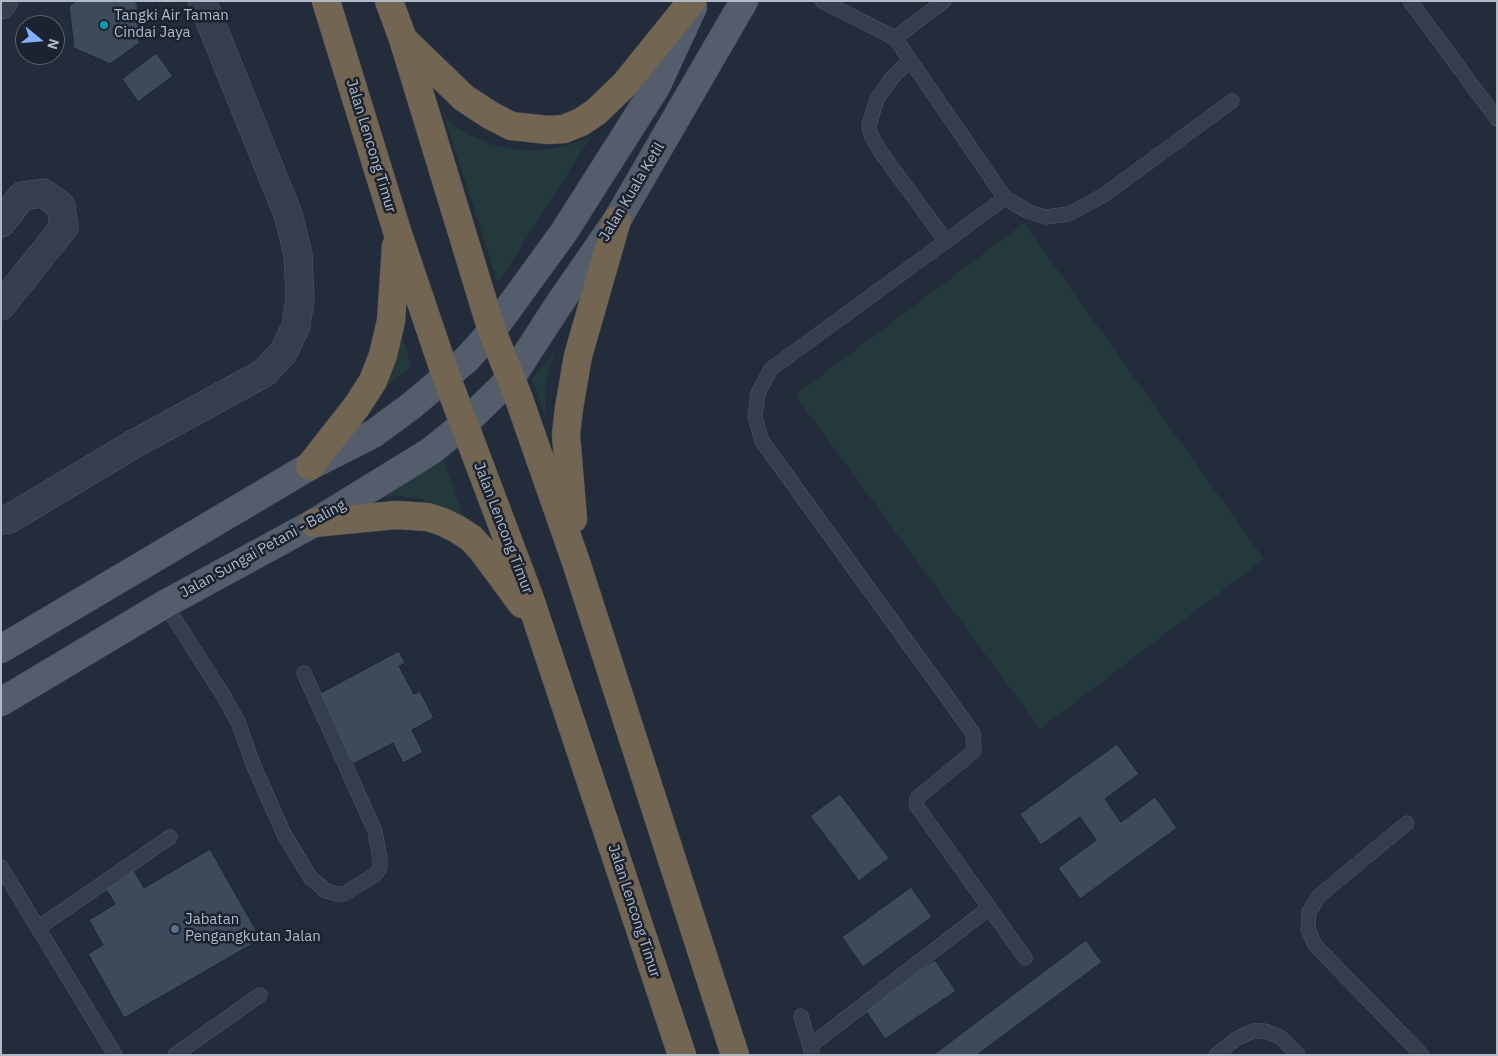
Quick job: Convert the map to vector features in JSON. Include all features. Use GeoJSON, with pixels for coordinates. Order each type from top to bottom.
{"type":"FeatureCollection","features":[{"type":"Feature","properties":{"kind":"highway","name":"Jalan Lencong Timur"},"geometry":{"type":"LineString","coordinates":[[326,1],[397,230],[446,376],[529,596],[682,1055]]}},
{"type":"Feature","properties":{"kind":"highway"},"geometry":{"type":"LineString","coordinates":[[389,1],[403,39],[492,331],[511,378],[576,562],[735,1055]]}},
{"type":"Feature","properties":{"kind":"highway"},"geometry":{"type":"LineString","coordinates":[[403,39],[464,98],[490,115],[511,126],[548,130],[564,129],[596,112],[625,84],[694,1]]}},
{"type":"Feature","properties":{"kind":"highway"},"geometry":{"type":"LineString","coordinates":[[576,562],[566,434],[568,408],[578,356],[617,220]]}},
{"type":"Feature","properties":{"kind":"highway"},"geometry":{"type":"LineString","coordinates":[[310,466],[357,406],[373,381],[383,355],[391,321],[397,230]]}},
{"type":"Feature","properties":{"kind":"highway"},"geometry":{"type":"LineString","coordinates":[[314,523],[396,515],[428,517],[443,522],[464,534],[482,550],[539,627]]}},
{"type":"Feature","properties":{"kind":"main road"},"geometry":{"type":"LineString","coordinates":[[1,649],[310,466],[373,434],[412,406],[467,359],[492,331],[564,232],[642,110],[656,87],[694,1]]}},
{"type":"Feature","properties":{"kind":"main road","name":"Jalan Kuala Ketil"},"geometry":{"type":"LineString","coordinates":[[511,378],[617,220],[744,1]]}},
{"type":"Feature","properties":{"kind":"main road","name":"Jalan Sungai Petani - Baling"},"geometry":{"type":"LineString","coordinates":[[1,702],[165,604],[314,523],[431,451],[464,424],[511,378]]}},
{"type":"Feature","properties":{"kind":"street"},"geometry":{"type":"LineString","coordinates":[[1,5],[4,1]]}},
{"type":"Feature","properties":{"kind":"street"},"geometry":{"type":"LineString","coordinates":[[1,520],[8,519],[134,444],[264,373],[283,353],[296,326],[300,298],[298,255],[289,217],[202,1]]}},
{"type":"Feature","properties":{"kind":"street"},"geometry":{"type":"LineString","coordinates":[[1,223],[22,196],[43,193],[61,206],[64,227],[1,306]]}},
{"type":"Feature","properties":{"kind":"lane"},"geometry":{"type":"LineString","coordinates":[[822,1],[895,38],[1006,198],[1027,211],[1045,217],[1069,214],[1104,195],[1232,101]]}},
{"type":"Feature","properties":{"kind":"lane"},"geometry":{"type":"LineString","coordinates":[[895,38],[944,1]]}},
{"type":"Feature","properties":{"kind":"lane"},"geometry":{"type":"LineString","coordinates":[[1410,1],[1497,119]]}},
{"type":"Feature","properties":{"kind":"lane"},"geometry":{"type":"LineString","coordinates":[[910,60],[891,79],[877,100],[869,124],[871,135],[882,154],[946,241]]}},
{"type":"Feature","properties":{"kind":"lane"},"geometry":{"type":"LineString","coordinates":[[1006,198],[770,369],[758,393],[755,417],[762,441],[973,733],[974,751],[917,798],[916,805],[1025,958]]}},
{"type":"Feature","properties":{"kind":"lane"},"geometry":{"type":"LineString","coordinates":[[165,604],[238,722],[253,764],[284,834],[310,877],[326,891],[344,894],[376,874],[380,867],[375,831],[304,673]]}},
{"type":"Feature","properties":{"kind":"lane"},"geometry":{"type":"LineString","coordinates":[[1406,824],[1319,896],[1309,912],[1308,929],[1316,945],[1422,1055]]}},
{"type":"Feature","properties":{"kind":"lane"},"geometry":{"type":"LineString","coordinates":[[38,928],[170,837]]}},
{"type":"Feature","properties":{"kind":"lane"},"geometry":{"type":"LineString","coordinates":[[1,867],[115,1055]]}},
{"type":"Feature","properties":{"kind":"lane"},"geometry":{"type":"LineString","coordinates":[[801,1016],[811,1050],[989,908]]}},
{"type":"Feature","properties":{"kind":"lane"},"geometry":{"type":"LineString","coordinates":[[175,1055],[260,995]]}},
{"type":"Feature","properties":{"kind":"lane"},"geometry":{"type":"LineString","coordinates":[[1216,1055],[1236,1040],[1253,1031],[1265,1031],[1280,1037],[1298,1055]]}},
{"type":"Feature","properties":{"kind":"green space"},"geometry":{"type":"Polygon","coordinates":[[[444,116],[458,128],[475,137],[492,145],[511,149],[531,151],[552,149],[591,137],[498,283],[444,116]]]}},
{"type":"Feature","properties":{"kind":"green space"},"geometry":{"type":"Polygon","coordinates":[[[1024,223],[1264,559],[1040,729],[795,395],[1024,223]]]}},
{"type":"Feature","properties":{"kind":"green space"},"geometry":{"type":"Polygon","coordinates":[[[395,316],[412,367],[372,397],[395,316]]]}},
{"type":"Feature","properties":{"kind":"green space"},"geometry":{"type":"Polygon","coordinates":[[[555,352],[546,379],[545,406],[547,420],[532,379],[555,352]]]}},
{"type":"Feature","properties":{"kind":"green space"},"geometry":{"type":"Polygon","coordinates":[[[444,461],[465,522],[431,502],[403,496],[376,498],[444,461]]]}},
{"type":"Feature","properties":{"kind":"building","name":"Tangki Air Taman Cindai Jaya"},"geometry":{"type":"Polygon","coordinates":[[[76,1],[133,1],[137,3],[139,43],[110,64],[74,48],[69,6],[76,1]]]}},
{"type":"Feature","properties":{"kind":"building"},"geometry":{"type":"Polygon","coordinates":[[[156,53],[173,76],[138,102],[122,79],[156,53]]]}},
{"type":"Feature","properties":{"kind":"building"},"geometry":{"type":"Polygon","coordinates":[[[399,651],[405,663],[399,666],[414,694],[420,691],[434,718],[412,730],[423,752],[403,763],[393,743],[353,764],[317,695],[399,651]]]}},
{"type":"Feature","properties":{"kind":"building"},"geometry":{"type":"Polygon","coordinates":[[[1117,744],[1139,774],[1105,799],[1121,822],[1155,797],[1177,828],[1080,899],[1058,868],[1096,840],[1080,817],[1041,845],[1020,814],[1117,744]]]}},
{"type":"Feature","properties":{"kind":"building"},"geometry":{"type":"Polygon","coordinates":[[[840,794],[889,858],[859,881],[810,816],[840,794]]]}},
{"type":"Feature","properties":{"kind":"building","name":"Jabatan Pengangkutan Jalan"},"geometry":{"type":"Polygon","coordinates":[[[210,849],[261,939],[124,1018],[88,954],[103,945],[89,920],[115,904],[104,886],[133,869],[144,888],[210,849]]]}},
{"type":"Feature","properties":{"kind":"building"},"geometry":{"type":"Polygon","coordinates":[[[911,887],[932,917],[863,967],[842,937],[911,887]]]}},
{"type":"Feature","properties":{"kind":"building"},"geometry":{"type":"Polygon","coordinates":[[[1086,940],[1102,962],[977,1055],[933,1055],[1086,940]]]}},
{"type":"Feature","properties":{"kind":"building"},"geometry":{"type":"Polygon","coordinates":[[[935,960],[956,991],[885,1039],[864,1008],[935,960]]]}},
{"type":"Feature","properties":{"kind":"place","name":"Tangki Air Taman Cindai Jaya"},"geometry":{"type":"Point","coordinates":[104,25]}},
{"type":"Feature","properties":{"kind":"place","name":"Jabatan Pengangkutan Jalan"},"geometry":{"type":"Point","coordinates":[175,929]}}]}
